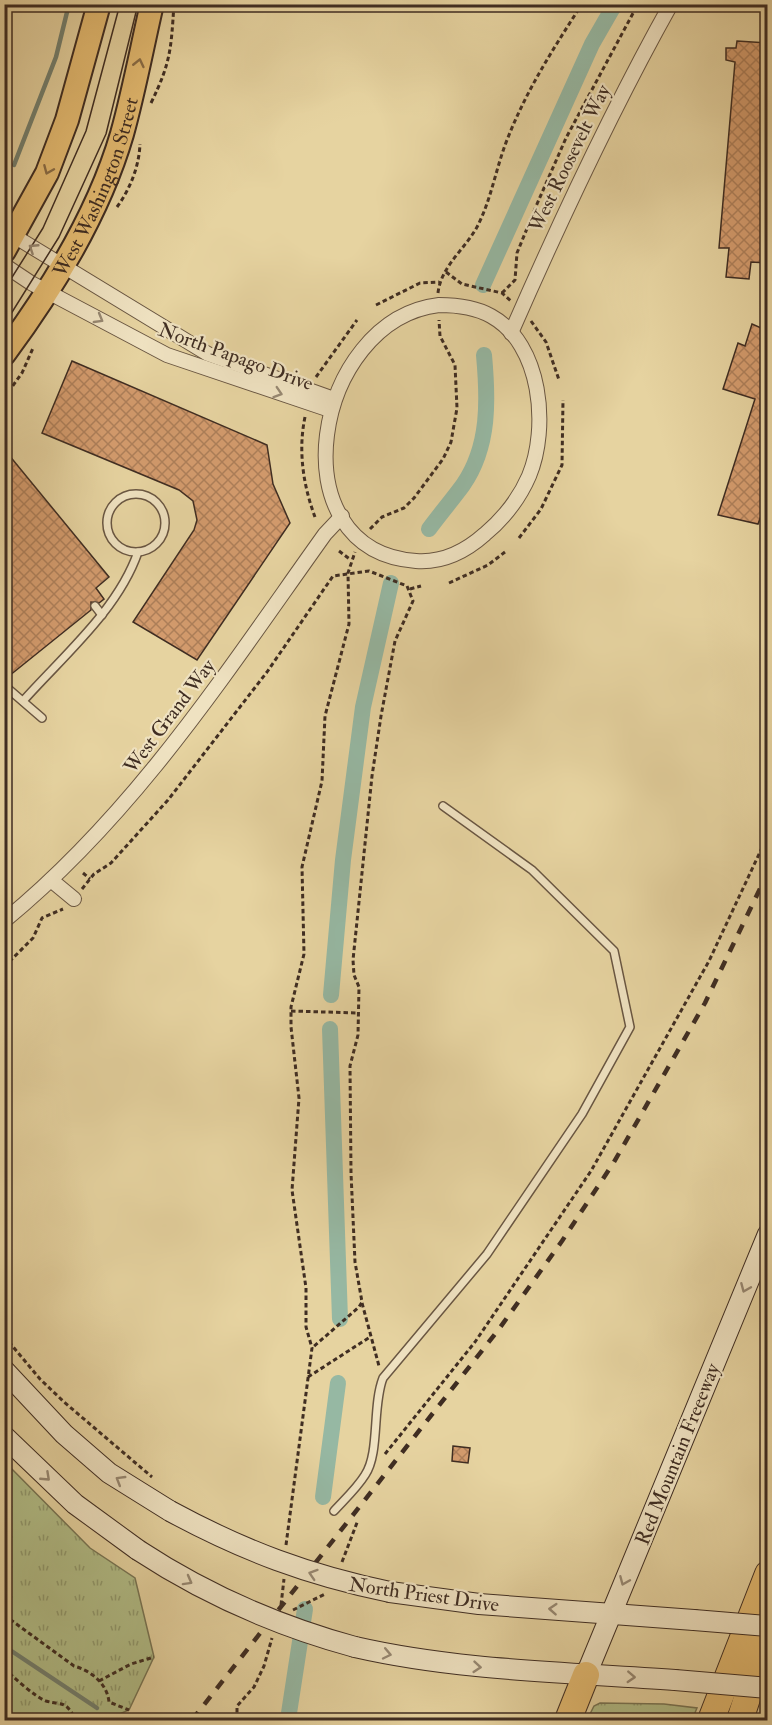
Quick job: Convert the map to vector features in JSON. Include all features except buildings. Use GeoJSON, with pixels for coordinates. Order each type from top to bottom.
{"type":"FeatureCollection","features":[{"type":"Feature","properties":{"kind":"highway"},"geometry":{"type":"LineString","coordinates":[[711,1720],[768,1574]]}},
{"type":"Feature","properties":{"kind":"highway"},"geometry":{"type":"LineString","coordinates":[[740,1720],[768,1633]]}},
{"type":"Feature","properties":{"kind":"highway"},"geometry":{"type":"LineString","coordinates":[[568,1720],[586,1675]]}},
{"type":"Feature","properties":{"kind":"main road"},"geometry":{"type":"LineString","coordinates":[[8,239],[47,173],[67,120],[99,4]]}},
{"type":"Feature","properties":{"kind":"main road","name":"West Washington Street"},"geometry":{"type":"LineString","coordinates":[[4,354],[47,291],[101,191],[122,134],[152,4]]}},
{"type":"Feature","properties":{"kind":"main road","name":"Red Mountain Freeeway"},"geometry":{"type":"LineString","coordinates":[[586,1675],[768,1234]]}},
{"type":"Feature","properties":{"kind":"main road","name":"North Priest Drive"},"geometry":{"type":"LineString","coordinates":[[4,1370],[64,1434],[109,1473],[170,1511],[234,1545],[285,1565],[334,1581],[390,1592],[479,1604],[768,1626]]}},
{"type":"Feature","properties":{"kind":"main road"},"geometry":{"type":"LineString","coordinates":[[4,1436],[75,1504],[138,1550],[226,1600],[304,1631],[355,1647],[446,1664],[768,1688]]}},
{"type":"Feature","properties":{"kind":"street","name":"West Roosevelt Way"},"geometry":{"type":"LineString","coordinates":[[511,333],[548,248],[624,88],[671,4]]}},
{"type":"Feature","properties":{"kind":"street","name":"North Papago Drive"},"geometry":{"type":"LineString","coordinates":[[8,239],[60,266],[208,354],[332,405]]}},
{"type":"Feature","properties":{"kind":"street","name":"North Papago Drive"},"geometry":{"type":"LineString","coordinates":[[4,265],[47,291],[166,355],[332,405]]}},
{"type":"Feature","properties":{"kind":"street"},"geometry":{"type":"LineString","coordinates":[[439,305],[464,306],[478,310],[494,317],[511,333],[534,375],[540,411],[540,433],[529,476],[517,499],[477,541],[450,557],[417,561],[397,558],[370,547],[351,529],[342,516],[334,500],[326,467],[327,429],[332,405],[344,376],[363,348],[403,317],[439,305]]}},
{"type":"Feature","properties":{"kind":"street","name":"West Grand Way"},"geometry":{"type":"LineString","coordinates":[[4,921],[51,880],[143,784],[187,728],[325,534],[342,516]]}},
{"type":"Feature","properties":{"kind":"street"},"geometry":{"type":"LineString","coordinates":[[51,880],[74,898]]}},
{"type":"Feature","properties":{"kind":"lane"},"geometry":{"type":"LineString","coordinates":[[129,495],[148,496],[156,501],[165,518],[165,527],[156,545],[138,552],[119,547],[108,531],[107,522],[113,505],[129,495]]}},
{"type":"Feature","properties":{"kind":"lane"},"geometry":{"type":"LineString","coordinates":[[23,701],[102,615],[132,570],[138,552]]}},
{"type":"Feature","properties":{"kind":"lane"},"geometry":{"type":"LineString","coordinates":[[95,606],[102,615]]}},
{"type":"Feature","properties":{"kind":"lane"},"geometry":{"type":"LineString","coordinates":[[5,686],[42,718]]}},
{"type":"Feature","properties":{"kind":"lane"},"geometry":{"type":"LineString","coordinates":[[334,1511],[366,1474],[371,1459],[378,1392],[383,1378],[487,1254],[582,1114],[630,1027],[614,951],[532,870],[443,806]]}},
{"type":"Feature","properties":{"kind":"path"},"geometry":{"type":"LineString","coordinates":[[438,294],[439,282],[478,226],[489,202],[505,144],[522,102],[541,67],[582,4]]}},
{"type":"Feature","properties":{"kind":"path"},"geometry":{"type":"LineString","coordinates":[[502,293],[515,280],[517,253],[566,138],[638,4]]}},
{"type":"Feature","properties":{"kind":"path"},"geometry":{"type":"LineString","coordinates":[[446,272],[462,284],[502,293],[511,302]]}},
{"type":"Feature","properties":{"kind":"path"},"geometry":{"type":"LineString","coordinates":[[376,305],[420,284],[439,282]]}},
{"type":"Feature","properties":{"kind":"path"},"geometry":{"type":"LineString","coordinates":[[368,531],[382,517],[404,508],[414,498],[443,459],[451,442],[457,408],[456,377],[452,358],[440,336],[439,317]]}},
{"type":"Feature","properties":{"kind":"path"},"geometry":{"type":"LineString","coordinates":[[314,383],[316,375],[357,320]]}},
{"type":"Feature","properties":{"kind":"path"},"geometry":{"type":"LineString","coordinates":[[533,323],[546,342],[559,380]]}},
{"type":"Feature","properties":{"kind":"path"},"geometry":{"type":"LineString","coordinates":[[4,398],[22,373],[36,341]]}},
{"type":"Feature","properties":{"kind":"path"},"geometry":{"type":"LineString","coordinates":[[519,538],[541,509],[562,465],[563,400]]}},
{"type":"Feature","properties":{"kind":"path"},"geometry":{"type":"LineString","coordinates":[[306,412],[303,430],[303,472],[315,517]]}},
{"type":"Feature","properties":{"kind":"path"},"geometry":{"type":"LineString","coordinates":[[339,551],[351,561]]}},
{"type":"Feature","properties":{"kind":"path"},"geometry":{"type":"LineString","coordinates":[[286,1548],[312,1348],[306,1327],[306,1288],[292,1191],[299,1098],[291,1011],[292,993],[304,954],[302,867],[322,781],[326,716],[349,624],[348,573],[356,552]]}},
{"type":"Feature","properties":{"kind":"path"},"geometry":{"type":"LineString","coordinates":[[449,583],[488,565],[504,552]]}},
{"type":"Feature","properties":{"kind":"path"},"geometry":{"type":"LineString","coordinates":[[4,967],[33,938],[42,916],[74,898],[90,879],[111,863],[168,800],[267,672],[333,576],[373,571],[408,588],[421,586]]}},
{"type":"Feature","properties":{"kind":"path"},"geometry":{"type":"LineString","coordinates":[[383,1378],[370,1337],[355,1262],[350,1066],[358,1035],[359,987],[354,975],[353,960],[372,776],[395,641],[412,609],[413,601],[408,588]]}},
{"type":"Feature","properties":{"kind":"path"},"geometry":{"type":"LineString","coordinates":[[384,1455],[475,1342],[591,1171],[709,962],[768,835]]}},
{"type":"Feature","properties":{"kind":"path"},"geometry":{"type":"LineString","coordinates":[[82,873],[90,879]]}},
{"type":"Feature","properties":{"kind":"path"},"geometry":{"type":"LineString","coordinates":[[291,1011],[358,1013]]}},
{"type":"Feature","properties":{"kind":"path"},"geometry":{"type":"LineString","coordinates":[[312,1348],[362,1302]]}},
{"type":"Feature","properties":{"kind":"path"},"geometry":{"type":"LineString","coordinates":[[4,1336],[40,1379],[64,1402],[134,1465],[159,1482]]}},
{"type":"Feature","properties":{"kind":"path"},"geometry":{"type":"LineString","coordinates":[[308,1377],[370,1337]]}},
{"type":"Feature","properties":{"kind":"path"},"geometry":{"type":"LineString","coordinates":[[280,1610],[284,1570]]}},
{"type":"Feature","properties":{"kind":"path"},"geometry":{"type":"LineString","coordinates":[[4,1615],[74,1666],[87,1669],[108,1691],[109,1702],[129,1710]]}},
{"type":"Feature","properties":{"kind":"path"},"geometry":{"type":"LineString","coordinates":[[237,1720],[237,1707],[254,1686],[264,1666],[272,1637]]}},
{"type":"Feature","properties":{"kind":"path"},"geometry":{"type":"LineString","coordinates":[[99,1681],[131,1664],[154,1657]]}},
{"type":"Feature","properties":{"kind":"path"},"geometry":{"type":"LineString","coordinates":[[4,1668],[45,1701],[60,1702],[70,1710],[76,1720]]}},
{"type":"Feature","properties":{"kind":"green space"},"geometry":{"type":"Polygon","coordinates":[[[4,1461],[90,1548],[135,1578],[154,1657],[129,1710],[105,1720],[5,1720],[4,1461]]]}},
{"type":"Feature","properties":{"kind":"green space"},"geometry":{"type":"Polygon","coordinates":[[[600,1703],[664,1704],[697,1708],[692,1720],[587,1720],[594,1706],[600,1703]]]}},
{"type":"Feature","properties":{"kind":"waterway"},"geometry":{"type":"LineString","coordinates":[[14,165],[56,57],[69,4]]}},
{"type":"Feature","properties":{"kind":"waterway"},"geometry":{"type":"LineString","coordinates":[[483,285],[592,44],[615,4]]}},
{"type":"Feature","properties":{"kind":"waterway"},"geometry":{"type":"LineString","coordinates":[[429,529],[463,485],[478,454],[485,422],[484,355]]}},
{"type":"Feature","properties":{"kind":"waterway"},"geometry":{"type":"LineString","coordinates":[[331,995],[343,860],[363,707],[391,583]]}},
{"type":"Feature","properties":{"kind":"waterway"},"geometry":{"type":"LineString","coordinates":[[330,1029],[340,1319]]}},
{"type":"Feature","properties":{"kind":"waterway"},"geometry":{"type":"LineString","coordinates":[[323,1497],[338,1383]]}},
{"type":"Feature","properties":{"kind":"waterway"},"geometry":{"type":"LineString","coordinates":[[289,1713],[305,1609]]}},
{"type":"Feature","properties":{"kind":"waterway"},"geometry":{"type":"LineString","coordinates":[[4,1646],[97,1708]]}},
{"type":"Feature","properties":{"kind":"tram line"},"geometry":{"type":"LineString","coordinates":[[4,290],[43,228],[86,131],[120,4]]}},
{"type":"Feature","properties":{"kind":"tram line"},"geometry":{"type":"LineString","coordinates":[[4,325],[59,237],[106,134],[138,4]]}},
{"type":"Feature","properties":{"kind":"railway"},"geometry":{"type":"LineString","coordinates":[[192,1720],[499,1329],[562,1241],[614,1162],[705,1003],[768,872]]}}]}
